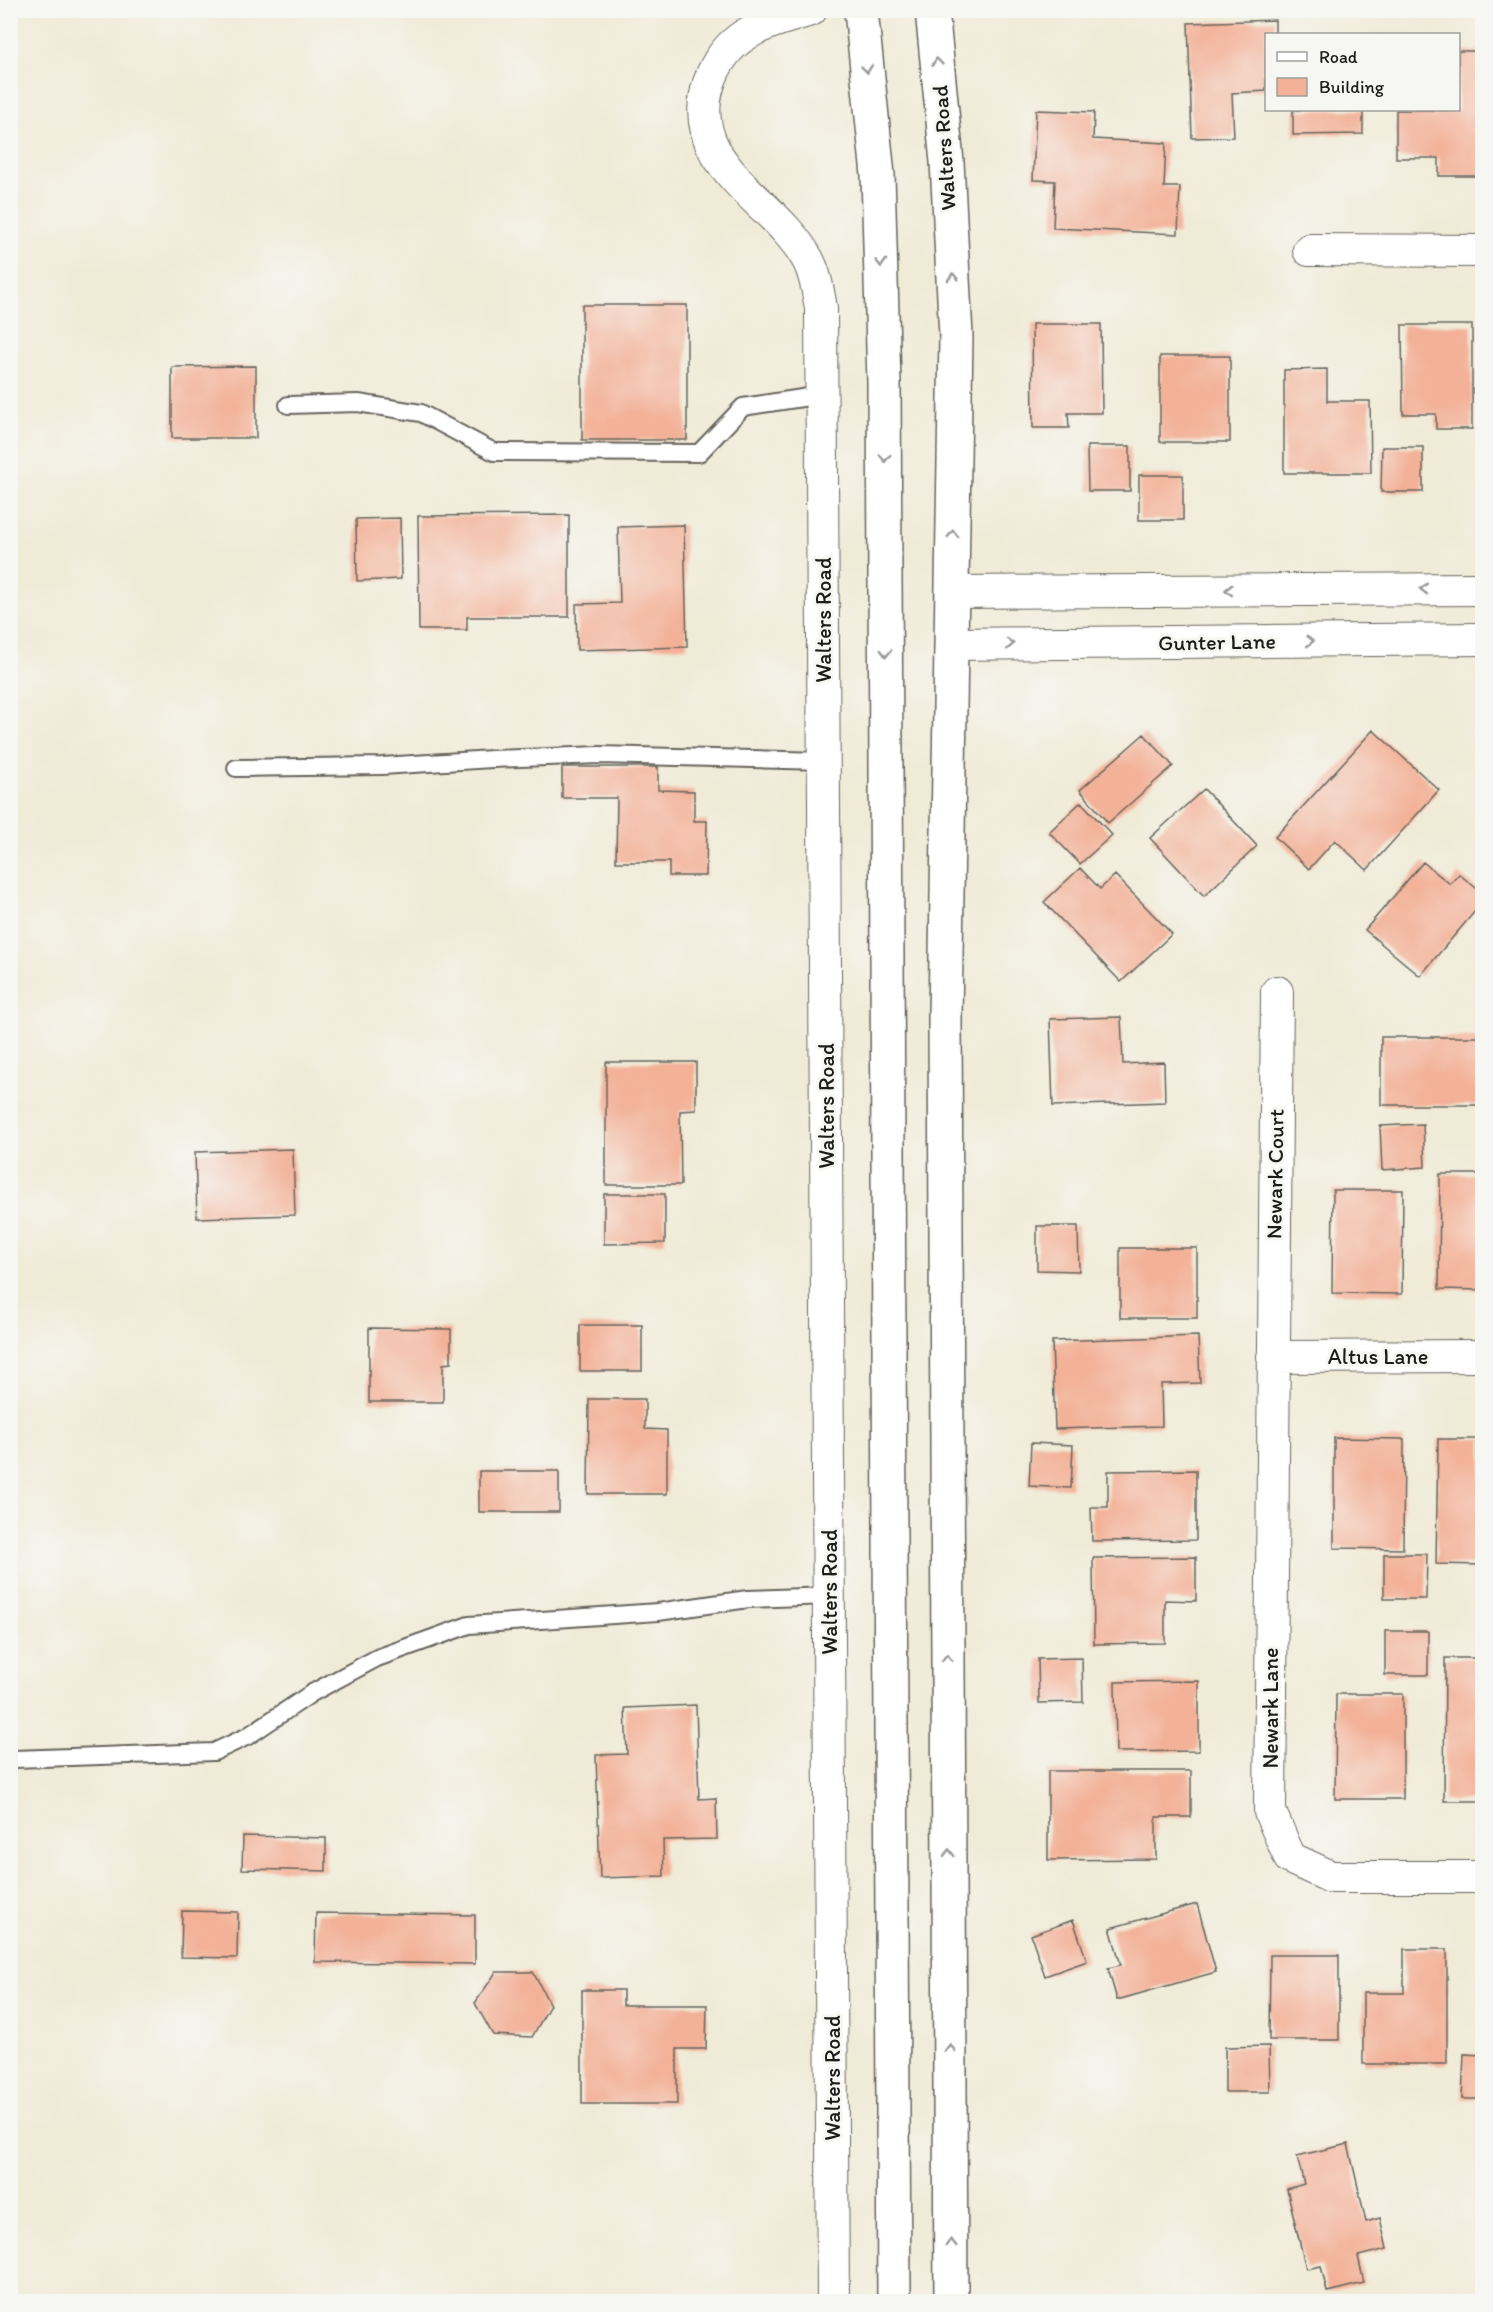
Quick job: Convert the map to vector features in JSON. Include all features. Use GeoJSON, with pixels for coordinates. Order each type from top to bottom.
{"type":"FeatureCollection","features":[{"type":"Feature","properties":{"kind":"main road"},"geometry":{"type":"LineString","coordinates":[[861,10],[878,176],[884,383],[894,2301]]}},
{"type":"Feature","properties":{"kind":"main road","name":"Walters Road"},"geometry":{"type":"LineString","coordinates":[[932,10],[947,162],[956,336],[945,1018],[951,2301]]}},
{"type":"Feature","properties":{"kind":"street","name":"Walters Road"},"geometry":{"type":"LineString","coordinates":[[811,10],[764,24],[733,42],[715,66],[706,93],[704,119],[709,142],[726,169],[784,230],[807,258],[814,273],[821,308],[833,2301]]}},
{"type":"Feature","properties":{"kind":"street"},"geometry":{"type":"LineString","coordinates":[[1310,250],[1482,251]]}},
{"type":"Feature","properties":{"kind":"street"},"geometry":{"type":"LineString","coordinates":[[953,592],[1482,589]]}},
{"type":"Feature","properties":{"kind":"street","name":"Gunter Lane"},"geometry":{"type":"LineString","coordinates":[[951,645],[1482,639]]}},
{"type":"Feature","properties":{"kind":"street","name":"Newark Court"},"geometry":{"type":"LineString","coordinates":[[1273,1357],[1277,992]]}},
{"type":"Feature","properties":{"kind":"street","name":"Altus Lane"},"geometry":{"type":"LineString","coordinates":[[1273,1357],[1482,1356]]}},
{"type":"Feature","properties":{"kind":"street","name":"Newark Lane"},"geometry":{"type":"LineString","coordinates":[[1273,1357],[1270,1812],[1290,1858],[1331,1877],[1482,1876]]}},
{"type":"Feature","properties":{"kind":"lane"},"geometry":{"type":"LineString","coordinates":[[288,405],[358,403],[421,413],[494,452],[699,453],[743,407],[822,395]]}},
{"type":"Feature","properties":{"kind":"lane"},"geometry":{"type":"LineString","coordinates":[[236,768],[382,766],[600,755],[824,761]]}},
{"type":"Feature","properties":{"kind":"lane"},"geometry":{"type":"LineString","coordinates":[[14,1759],[214,1752],[248,1736],[312,1693],[377,1658],[469,1625],[658,1612],[748,1599],[829,1596]]}},
{"type":"Feature","properties":{"kind":"building"},"geometry":{"type":"Polygon","coordinates":[[[1275,20],[1275,33],[1265,33],[1265,91],[1232,93],[1234,137],[1192,138],[1188,23],[1275,20]]]}},
{"type":"Feature","properties":{"kind":"building"},"geometry":{"type":"Polygon","coordinates":[[[1460,51],[1482,51],[1482,176],[1439,176],[1439,158],[1396,158],[1396,111],[1460,111],[1460,51]]]}},
{"type":"Feature","properties":{"kind":"building"},"geometry":{"type":"Polygon","coordinates":[[[1036,110],[1094,112],[1093,139],[1166,143],[1164,187],[1180,187],[1178,234],[1053,228],[1055,181],[1033,180],[1036,110]]]}},
{"type":"Feature","properties":{"kind":"building"},"geometry":{"type":"Polygon","coordinates":[[[1293,111],[1363,111],[1363,134],[1293,135],[1293,111]]]}},
{"type":"Feature","properties":{"kind":"building"},"geometry":{"type":"Polygon","coordinates":[[[582,305],[687,305],[687,440],[582,440],[582,305]]]}},
{"type":"Feature","properties":{"kind":"building"},"geometry":{"type":"Polygon","coordinates":[[[1032,324],[1101,324],[1102,413],[1068,413],[1069,428],[1033,428],[1032,324]]]}},
{"type":"Feature","properties":{"kind":"building"},"geometry":{"type":"Polygon","coordinates":[[[1402,325],[1472,325],[1472,429],[1436,429],[1436,414],[1403,414],[1402,325]]]}},
{"type":"Feature","properties":{"kind":"building"},"geometry":{"type":"Polygon","coordinates":[[[1160,356],[1230,356],[1230,442],[1160,442],[1160,356]]]}},
{"type":"Feature","properties":{"kind":"building"},"geometry":{"type":"Polygon","coordinates":[[[256,366],[256,438],[172,438],[172,367],[256,366]]]}},
{"type":"Feature","properties":{"kind":"building"},"geometry":{"type":"Polygon","coordinates":[[[1327,369],[1327,401],[1370,401],[1371,473],[1284,473],[1284,370],[1327,369]]]}},
{"type":"Feature","properties":{"kind":"building"},"geometry":{"type":"Polygon","coordinates":[[[1087,446],[1130,446],[1130,491],[1088,491],[1087,446]]]}},
{"type":"Feature","properties":{"kind":"building"},"geometry":{"type":"Polygon","coordinates":[[[1382,447],[1423,447],[1423,492],[1381,492],[1382,447]]]}},
{"type":"Feature","properties":{"kind":"building"},"geometry":{"type":"Polygon","coordinates":[[[1139,475],[1183,475],[1183,520],[1139,520],[1139,475]]]}},
{"type":"Feature","properties":{"kind":"building"},"geometry":{"type":"Polygon","coordinates":[[[569,515],[569,617],[467,617],[467,630],[419,630],[418,516],[569,515]]]}},
{"type":"Feature","properties":{"kind":"building"},"geometry":{"type":"Polygon","coordinates":[[[400,518],[401,579],[357,581],[356,519],[400,518]]]}},
{"type":"Feature","properties":{"kind":"building"},"geometry":{"type":"Polygon","coordinates":[[[684,525],[687,647],[577,650],[576,604],[620,603],[618,527],[684,525]]]}},
{"type":"Feature","properties":{"kind":"building"},"geometry":{"type":"Polygon","coordinates":[[[1373,730],[1439,790],[1367,870],[1335,840],[1309,869],[1275,837],[1373,730]]]}},
{"type":"Feature","properties":{"kind":"building"},"geometry":{"type":"Polygon","coordinates":[[[1144,734],[1173,766],[1108,823],[1080,790],[1144,734]]]}},
{"type":"Feature","properties":{"kind":"building"},"geometry":{"type":"Polygon","coordinates":[[[562,767],[658,767],[658,790],[694,791],[694,821],[707,821],[706,876],[669,876],[669,862],[616,862],[617,798],[562,798],[562,767]]]}},
{"type":"Feature","properties":{"kind":"building"},"geometry":{"type":"Polygon","coordinates":[[[1204,789],[1257,846],[1204,896],[1150,838],[1204,789]]]}},
{"type":"Feature","properties":{"kind":"building"},"geometry":{"type":"Polygon","coordinates":[[[1081,802],[1112,835],[1080,864],[1049,832],[1081,802]]]}},
{"type":"Feature","properties":{"kind":"building"},"geometry":{"type":"Polygon","coordinates":[[[1423,862],[1450,884],[1459,874],[1482,893],[1482,903],[1420,976],[1365,930],[1423,862]]]}},
{"type":"Feature","properties":{"kind":"building"},"geometry":{"type":"Polygon","coordinates":[[[1080,868],[1100,889],[1115,875],[1172,934],[1121,982],[1044,902],[1080,868]]]}},
{"type":"Feature","properties":{"kind":"building"},"geometry":{"type":"Polygon","coordinates":[[[1121,1017],[1123,1064],[1164,1062],[1165,1102],[1053,1106],[1050,1019],[1121,1017]]]}},
{"type":"Feature","properties":{"kind":"building"},"geometry":{"type":"Polygon","coordinates":[[[1381,1037],[1482,1037],[1482,1105],[1381,1105],[1381,1037]]]}},
{"type":"Feature","properties":{"kind":"building"},"geometry":{"type":"Polygon","coordinates":[[[606,1062],[696,1062],[696,1110],[680,1111],[681,1185],[606,1185],[606,1062]]]}},
{"type":"Feature","properties":{"kind":"building"},"geometry":{"type":"Polygon","coordinates":[[[1423,1124],[1425,1167],[1382,1170],[1380,1126],[1423,1124]]]}},
{"type":"Feature","properties":{"kind":"building"},"geometry":{"type":"Polygon","coordinates":[[[293,1149],[295,1215],[197,1218],[195,1152],[293,1149]]]}},
{"type":"Feature","properties":{"kind":"building"},"geometry":{"type":"Polygon","coordinates":[[[1440,1174],[1482,1174],[1482,1290],[1439,1289],[1440,1174]]]}},
{"type":"Feature","properties":{"kind":"building"},"geometry":{"type":"Polygon","coordinates":[[[1333,1190],[1403,1190],[1402,1294],[1332,1293],[1333,1190]]]}},
{"type":"Feature","properties":{"kind":"building"},"geometry":{"type":"Polygon","coordinates":[[[604,1194],[665,1194],[665,1243],[604,1244],[604,1194]]]}},
{"type":"Feature","properties":{"kind":"building"},"geometry":{"type":"Polygon","coordinates":[[[1037,1226],[1078,1226],[1079,1271],[1037,1270],[1037,1226]]]}},
{"type":"Feature","properties":{"kind":"building"},"geometry":{"type":"Polygon","coordinates":[[[1120,1248],[1197,1248],[1197,1318],[1120,1318],[1120,1248]]]}},
{"type":"Feature","properties":{"kind":"building"},"geometry":{"type":"Polygon","coordinates":[[[580,1325],[642,1325],[642,1371],[580,1371],[580,1325]]]}},
{"type":"Feature","properties":{"kind":"building"},"geometry":{"type":"Polygon","coordinates":[[[369,1328],[451,1329],[451,1363],[443,1364],[443,1402],[369,1402],[369,1328]]]}},
{"type":"Feature","properties":{"kind":"building"},"geometry":{"type":"Polygon","coordinates":[[[1198,1336],[1200,1383],[1161,1384],[1162,1426],[1055,1429],[1052,1341],[1198,1336]]]}},
{"type":"Feature","properties":{"kind":"building"},"geometry":{"type":"Polygon","coordinates":[[[589,1399],[645,1399],[645,1429],[667,1430],[667,1494],[588,1494],[589,1399]]]}},
{"type":"Feature","properties":{"kind":"building"},"geometry":{"type":"Polygon","coordinates":[[[1334,1438],[1404,1439],[1403,1549],[1334,1548],[1334,1438]]]}},
{"type":"Feature","properties":{"kind":"building"},"geometry":{"type":"Polygon","coordinates":[[[1438,1439],[1482,1439],[1482,1565],[1436,1564],[1438,1439]]]}},
{"type":"Feature","properties":{"kind":"building"},"geometry":{"type":"Polygon","coordinates":[[[1031,1443],[1073,1445],[1071,1488],[1029,1486],[1031,1443]]]}},
{"type":"Feature","properties":{"kind":"building"},"geometry":{"type":"Polygon","coordinates":[[[1196,1470],[1196,1540],[1092,1541],[1091,1507],[1108,1507],[1108,1471],[1196,1470]]]}},
{"type":"Feature","properties":{"kind":"building"},"geometry":{"type":"Polygon","coordinates":[[[479,1471],[559,1471],[559,1512],[479,1512],[479,1471]]]}},
{"type":"Feature","properties":{"kind":"building"},"geometry":{"type":"Polygon","coordinates":[[[1384,1554],[1427,1554],[1426,1599],[1384,1599],[1384,1554]]]}},
{"type":"Feature","properties":{"kind":"building"},"geometry":{"type":"Polygon","coordinates":[[[1196,1557],[1196,1601],[1165,1600],[1165,1643],[1094,1644],[1093,1558],[1196,1557]]]}},
{"type":"Feature","properties":{"kind":"building"},"geometry":{"type":"Polygon","coordinates":[[[1385,1631],[1428,1631],[1428,1675],[1385,1675],[1385,1631]]]}},
{"type":"Feature","properties":{"kind":"building"},"geometry":{"type":"Polygon","coordinates":[[[1082,1658],[1083,1702],[1039,1703],[1038,1659],[1082,1658]]]}},
{"type":"Feature","properties":{"kind":"building"},"geometry":{"type":"Polygon","coordinates":[[[1445,1658],[1482,1658],[1482,1801],[1444,1801],[1445,1658]]]}},
{"type":"Feature","properties":{"kind":"building"},"geometry":{"type":"Polygon","coordinates":[[[1199,1681],[1199,1751],[1116,1752],[1115,1682],[1199,1681]]]}},
{"type":"Feature","properties":{"kind":"building"},"geometry":{"type":"Polygon","coordinates":[[[1336,1694],[1403,1694],[1403,1799],[1335,1799],[1336,1694]]]}},
{"type":"Feature","properties":{"kind":"building"},"geometry":{"type":"Polygon","coordinates":[[[696,1705],[699,1799],[716,1798],[717,1839],[663,1840],[664,1876],[600,1878],[596,1755],[627,1754],[625,1708],[696,1705]]]}},
{"type":"Feature","properties":{"kind":"building"},"geometry":{"type":"Polygon","coordinates":[[[1048,1771],[1191,1771],[1191,1817],[1156,1817],[1156,1859],[1048,1860],[1048,1771]]]}},
{"type":"Feature","properties":{"kind":"building"},"geometry":{"type":"Polygon","coordinates":[[[243,1836],[326,1838],[326,1871],[242,1869],[243,1836]]]}},
{"type":"Feature","properties":{"kind":"building"},"geometry":{"type":"Polygon","coordinates":[[[1197,1904],[1216,1972],[1117,2000],[1108,1968],[1121,1965],[1110,1928],[1197,1904]]]}},
{"type":"Feature","properties":{"kind":"building"},"geometry":{"type":"Polygon","coordinates":[[[182,1911],[238,1912],[237,1958],[181,1957],[182,1911]]]}},
{"type":"Feature","properties":{"kind":"building"},"geometry":{"type":"Polygon","coordinates":[[[316,1913],[475,1915],[475,1964],[315,1962],[316,1913]]]}},
{"type":"Feature","properties":{"kind":"building"},"geometry":{"type":"Polygon","coordinates":[[[1073,1920],[1087,1961],[1045,1976],[1031,1935],[1073,1920]]]}},
{"type":"Feature","properties":{"kind":"building"},"geometry":{"type":"Polygon","coordinates":[[[1404,1949],[1447,1949],[1447,2064],[1363,2064],[1363,1993],[1404,1993],[1404,1949]]]}},
{"type":"Feature","properties":{"kind":"building"},"geometry":{"type":"Polygon","coordinates":[[[1270,1955],[1339,1955],[1339,2040],[1269,2040],[1270,1955]]]}},
{"type":"Feature","properties":{"kind":"building"},"geometry":{"type":"Polygon","coordinates":[[[496,1972],[533,1972],[550,2005],[532,2037],[493,2035],[475,2003],[496,1972]]]}},
{"type":"Feature","properties":{"kind":"building"},"geometry":{"type":"Polygon","coordinates":[[[582,1990],[623,1990],[623,2005],[707,2005],[706,2049],[677,2049],[677,2104],[582,2104],[582,1990]]]}},
{"type":"Feature","properties":{"kind":"building"},"geometry":{"type":"Polygon","coordinates":[[[1269,2046],[1270,2092],[1225,2092],[1225,2047],[1269,2046]]]}},
{"type":"Feature","properties":{"kind":"building"},"geometry":{"type":"Polygon","coordinates":[[[1464,2054],[1482,2055],[1482,2099],[1462,2099],[1464,2054]]]}},
{"type":"Feature","properties":{"kind":"building"},"geometry":{"type":"Polygon","coordinates":[[[1348,2144],[1366,2222],[1380,2218],[1387,2249],[1358,2256],[1364,2283],[1327,2292],[1321,2266],[1306,2269],[1287,2189],[1304,2184],[1297,2156],[1348,2144]]]}}]}
